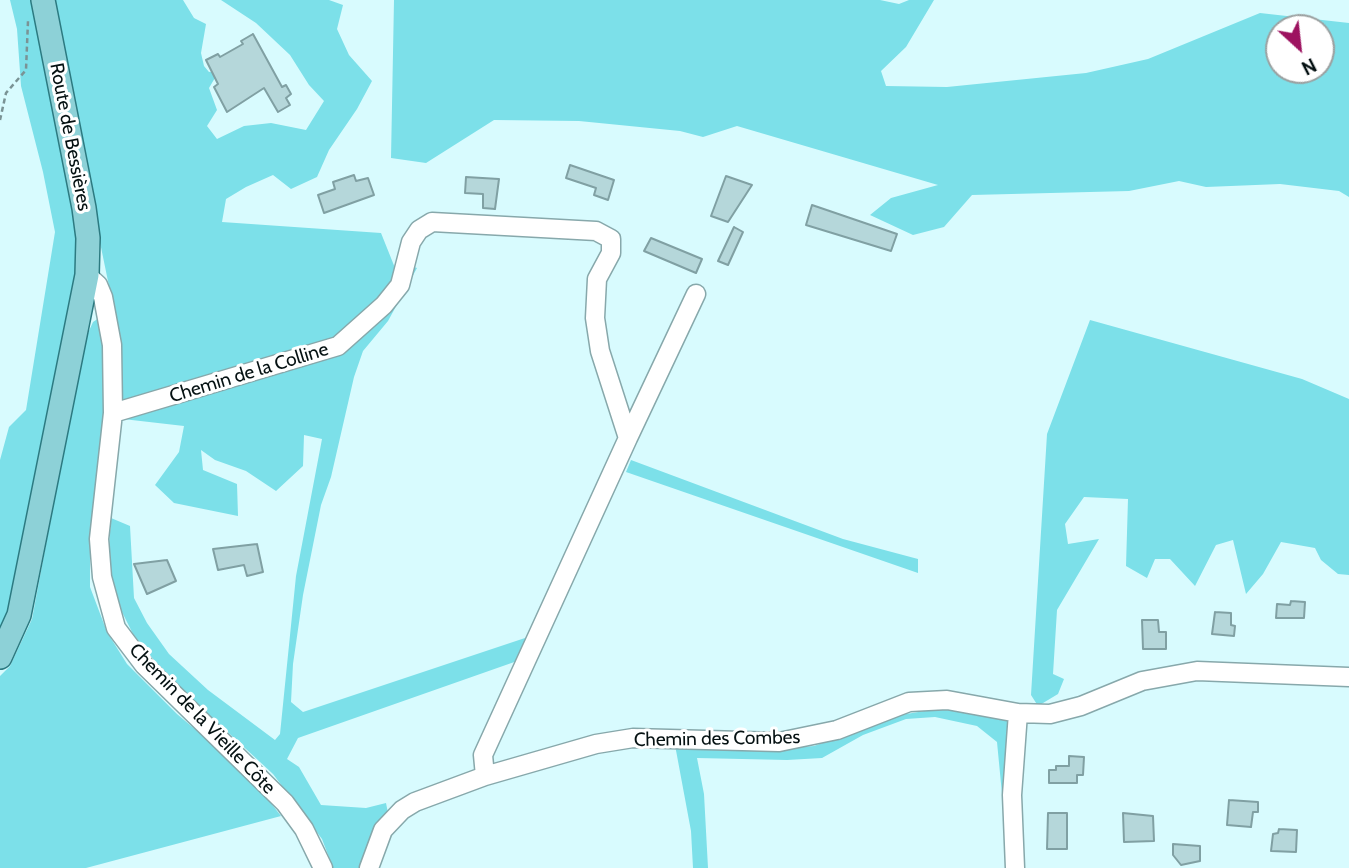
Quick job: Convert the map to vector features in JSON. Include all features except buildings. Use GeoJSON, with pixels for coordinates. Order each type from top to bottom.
{"type":"FeatureCollection","features":[{"type":"Feature","properties":{"kind":"main road","name":"Route de Bessières"},"geometry":{"type":"LineString","coordinates":[[0,657],[19,615],[87,275],[88,238],[84,208],[36,9]]}},
{"type":"Feature","properties":{"kind":"street","name":"Chemin de la Colline"},"geometry":{"type":"LineString","coordinates":[[113,413],[338,346],[384,305],[400,285],[411,242],[419,230],[432,222],[596,231],[611,239],[611,253],[597,279],[595,318],[600,351],[628,438]]}},
{"type":"Feature","properties":{"kind":"street","name":"Chemin de la Vieille Côte"},"geometry":{"type":"LineString","coordinates":[[87,275],[98,285],[103,297],[111,345],[113,413],[99,539],[102,577],[116,628],[144,665],[285,803],[304,830],[323,868]]}},
{"type":"Feature","properties":{"kind":"street"},"geometry":{"type":"LineString","coordinates":[[485,776],[483,755],[696,294]]}},
{"type":"Feature","properties":{"kind":"street","name":"Chemin des Combes"},"geometry":{"type":"LineString","coordinates":[[369,868],[383,830],[402,810],[434,794],[485,776],[596,744],[633,738],[779,742],[837,730],[909,702],[947,700],[1018,713],[1064,711],[1142,681],[1178,673],[1219,670],[1349,677]]}},
{"type":"Feature","properties":{"kind":"street"},"geometry":{"type":"LineString","coordinates":[[1015,868],[1012,795],[1018,713]]}},
{"type":"Feature","properties":{"kind":"path"},"geometry":{"type":"LineString","coordinates":[[0,120],[6,93],[26,70],[36,9]]}},
{"type":"Feature","properties":{"kind":"shaded area"},"geometry":{"type":"Polygon","coordinates":[[[10,0],[34,0],[80,226],[80,257],[4,628],[0,633],[0,460],[9,427],[26,410],[55,232],[21,86],[17,29],[10,0]]]}},
{"type":"Feature","properties":{"kind":"shaded area"},"geometry":{"type":"Polygon","coordinates":[[[50,0],[183,0],[194,18],[206,24],[201,53],[204,66],[209,72],[219,71],[209,88],[217,110],[207,126],[217,139],[244,126],[271,123],[306,130],[324,101],[309,85],[290,55],[256,23],[221,0],[329,0],[343,5],[337,29],[349,55],[372,81],[357,109],[329,150],[317,177],[291,189],[273,175],[246,187],[226,199],[222,222],[381,233],[399,272],[384,299],[353,327],[319,349],[139,401],[123,399],[116,320],[50,0]]]}},
{"type":"Feature","properties":{"kind":"shaded area"},"geometry":{"type":"Polygon","coordinates":[[[394,0],[880,0],[899,4],[909,0],[934,0],[906,47],[881,71],[886,86],[947,87],[1086,73],[1148,59],[1260,13],[1269,14],[1265,14],[1265,84],[1335,84],[1335,21],[1349,23],[1349,197],[1339,191],[1280,184],[1206,187],[1179,181],[1129,191],[972,195],[944,227],[913,235],[870,215],[891,198],[938,185],[737,126],[703,137],[680,131],[579,121],[494,120],[426,163],[391,158],[394,0]]]}},
{"type":"Feature","properties":{"kind":"shaded area"},"geometry":{"type":"Polygon","coordinates":[[[411,266],[417,268],[388,321],[363,351],[354,377],[331,477],[321,505],[303,595],[293,664],[291,702],[303,712],[531,636],[520,660],[298,738],[287,759],[299,767],[321,805],[366,808],[386,803],[388,813],[371,836],[361,868],[333,868],[322,839],[273,774],[166,675],[133,634],[117,602],[108,560],[111,518],[130,526],[134,598],[147,623],[169,654],[208,690],[275,740],[280,734],[296,576],[322,439],[304,435],[303,466],[276,491],[246,471],[215,460],[201,450],[203,470],[237,484],[238,516],[174,503],[155,485],[179,452],[184,426],[123,419],[339,351],[411,266]]]}},
{"type":"Feature","properties":{"kind":"shaded area"},"geometry":{"type":"Polygon","coordinates":[[[99,318],[108,358],[108,416],[90,545],[90,587],[107,632],[127,664],[177,714],[249,775],[281,816],[86,868],[0,868],[0,676],[10,666],[32,619],[84,342],[93,322],[99,318]]]}},
{"type":"Feature","properties":{"kind":"shaded area"},"geometry":{"type":"Polygon","coordinates":[[[1090,320],[1302,379],[1349,399],[1349,575],[1338,574],[1321,560],[1315,548],[1281,542],[1263,574],[1246,594],[1233,540],[1216,545],[1195,586],[1170,559],[1155,559],[1147,578],[1126,566],[1128,499],[1084,497],[1065,524],[1068,544],[1099,539],[1057,610],[1053,674],[1064,679],[1058,694],[1038,706],[1031,695],[1047,434],[1090,320]]]}},
{"type":"Feature","properties":{"kind":"shaded area"},"geometry":{"type":"Polygon","coordinates":[[[631,460],[843,539],[918,559],[918,573],[626,472],[631,460]]]}},
{"type":"Feature","properties":{"kind":"shaded area"},"geometry":{"type":"Polygon","coordinates":[[[943,708],[1016,721],[1019,797],[1002,794],[997,742],[977,726],[935,717],[906,719],[863,735],[822,758],[697,758],[704,794],[708,868],[693,868],[691,831],[675,745],[767,750],[814,746],[900,715],[943,708]]]}}]}
